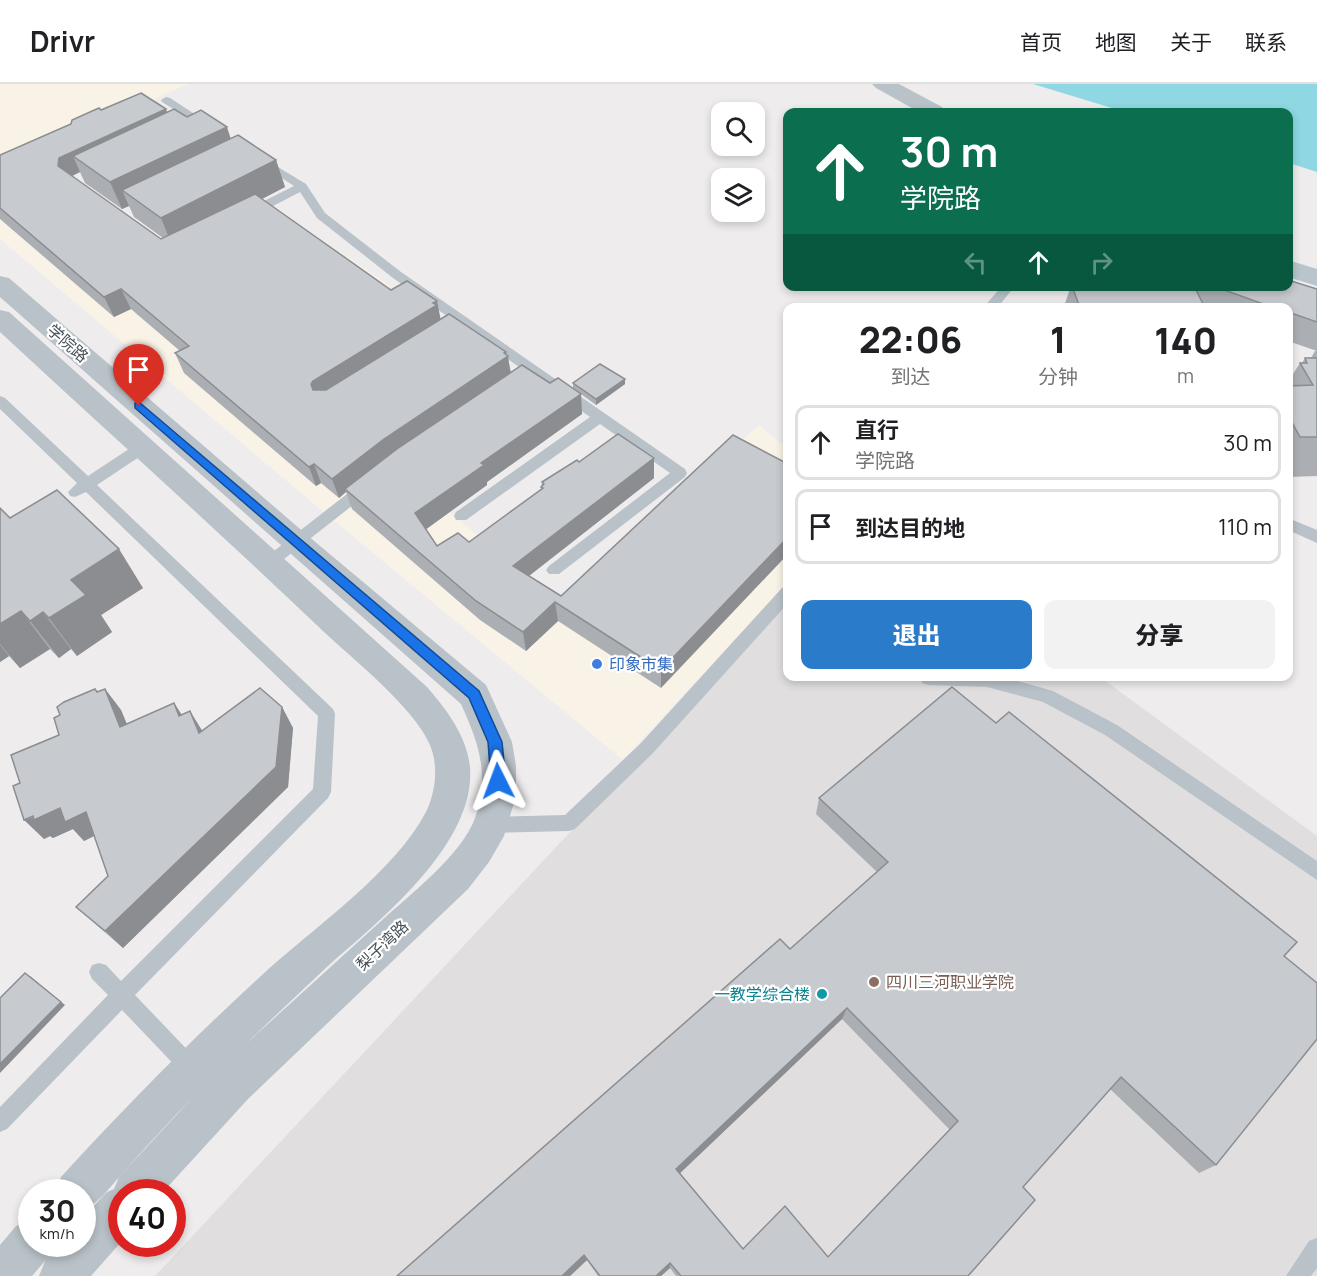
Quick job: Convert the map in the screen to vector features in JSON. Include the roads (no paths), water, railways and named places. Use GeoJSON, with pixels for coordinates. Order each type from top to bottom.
{"type":"FeatureCollection","features":[{"type":"Feature","properties":{"kind":"main road"},"geometry":{"type":"LineString","coordinates":[[1293,255],[1317,263]]}},
{"type":"Feature","properties":{"kind":"main road"},"geometry":{"type":"LineString","coordinates":[[1293,270],[1317,278]]}},
{"type":"Feature","properties":{"kind":"street"},"geometry":{"type":"LineString","coordinates":[[883,84],[927,108]]}},
{"type":"Feature","properties":{"kind":"street","name":"学院路"},"geometry":{"type":"LineString","coordinates":[[0,284],[296,543],[436,660]]}},
{"type":"Feature","properties":{"kind":"street","name":"学院路"},"geometry":{"type":"LineString","coordinates":[[0,318],[270,562],[415,697],[435,720],[448,741],[453,768],[450,793],[441,822],[407,868],[192,1069]]}},
{"type":"Feature","properties":{"kind":"street","name":"梨子湾路"},"geometry":{"type":"LineString","coordinates":[[146,1179],[233,1084],[455,877],[476,850],[491,825],[498,796],[499,766],[495,742],[474,695],[436,660]]}},
{"type":"Feature","properties":{"kind":"street"},"geometry":{"type":"LineString","coordinates":[[88,1179],[192,1069]]}},
{"type":"Feature","properties":{"kind":"street"},"geometry":{"type":"LineString","coordinates":[[61,1276],[108,1223]]}},
{"type":"Feature","properties":{"kind":"street"},"geometry":{"type":"LineString","coordinates":[[2,1276],[19,1257]]}},
{"type":"Feature","properties":{"kind":"lane"},"geometry":{"type":"LineString","coordinates":[[165,100],[196,125],[221,135]]}},
{"type":"Feature","properties":{"kind":"lane"},"geometry":{"type":"LineString","coordinates":[[251,153],[302,186],[321,215],[457,324],[528,373],[600,417],[680,473],[554,570]]}},
{"type":"Feature","properties":{"kind":"lane"},"geometry":{"type":"LineString","coordinates":[[242,217],[302,186]]}},
{"type":"Feature","properties":{"kind":"lane"},"geometry":{"type":"LineString","coordinates":[[994,303],[1005,291]]}},
{"type":"Feature","properties":{"kind":"lane"},"geometry":{"type":"LineString","coordinates":[[0,401],[80,489],[327,714],[322,792],[121,994],[100,1020],[0,1122]]}},
{"type":"Feature","properties":{"kind":"lane"},"geometry":{"type":"LineString","coordinates":[[461,516],[600,417]]}},
{"type":"Feature","properties":{"kind":"lane"},"geometry":{"type":"LineString","coordinates":[[80,489],[143,447]]}},
{"type":"Feature","properties":{"kind":"lane"},"geometry":{"type":"LineString","coordinates":[[270,562],[378,478]]}},
{"type":"Feature","properties":{"kind":"lane"},"geometry":{"type":"LineString","coordinates":[[1293,525],[1317,537]]}},
{"type":"Feature","properties":{"kind":"lane"},"geometry":{"type":"LineString","coordinates":[[491,825],[569,823],[647,748],[783,598]]}},
{"type":"Feature","properties":{"kind":"lane"},"geometry":{"type":"LineString","coordinates":[[991,681],[1047,696],[1111,730],[1317,871]]}},
{"type":"Feature","properties":{"kind":"lane"},"geometry":{"type":"LineString","coordinates":[[99,972],[192,1069]]}},
{"type":"Feature","properties":{"kind":"lane"},"geometry":{"type":"LineString","coordinates":[[1297,1276],[1317,1249]]}},
{"type":"Feature","properties":{"kind":"water"},"geometry":{"type":"Polygon","coordinates":[[[1033,84],[1317,84],[1317,172],[1293,164],[1293,108],[1112,108],[1033,84]]]}},
{"type":"Feature","properties":{"kind":"place","name":"印象市集"},"geometry":{"type":"Point","coordinates":[597,664]}},
{"type":"Feature","properties":{"kind":"place","name":"四川三河职业学院"},"geometry":{"type":"Point","coordinates":[874,982]}},
{"type":"Feature","properties":{"kind":"place","name":"一教学综合楼"},"geometry":{"type":"Point","coordinates":[822,994]}}]}
